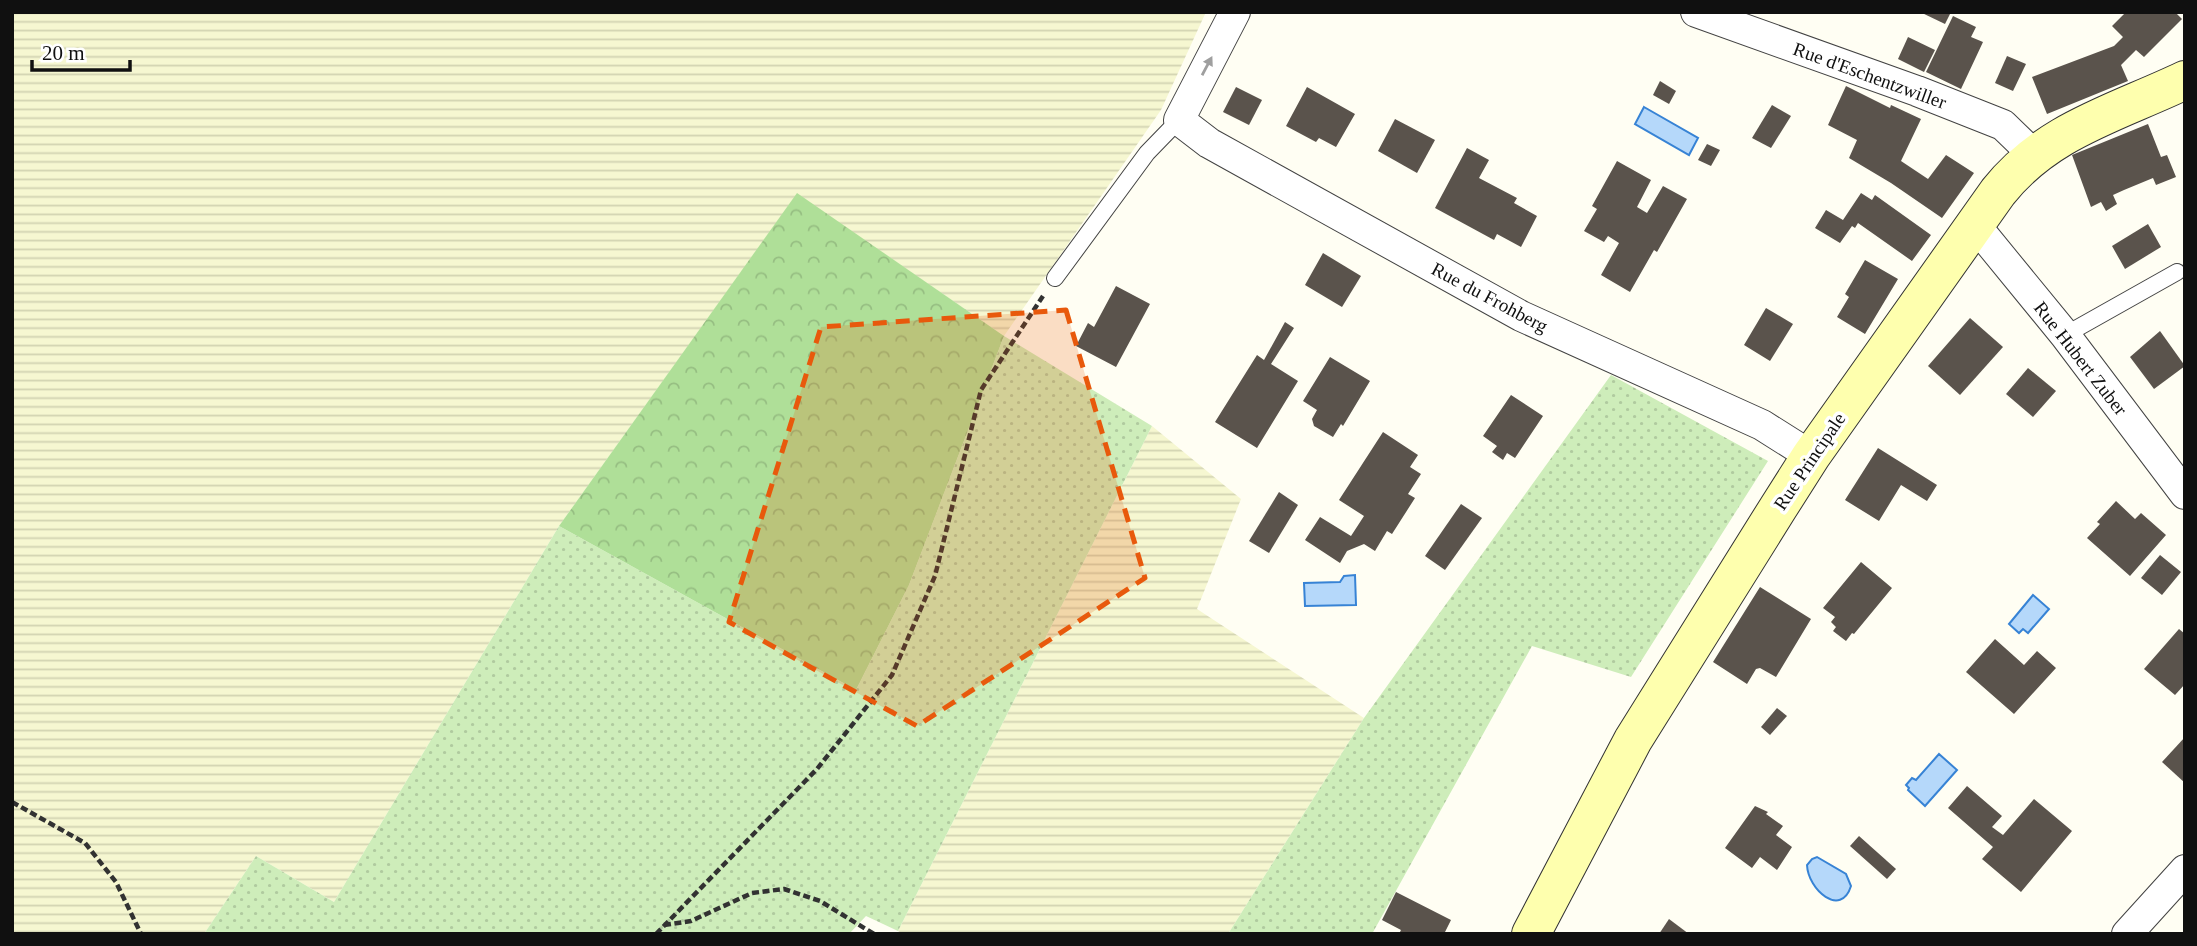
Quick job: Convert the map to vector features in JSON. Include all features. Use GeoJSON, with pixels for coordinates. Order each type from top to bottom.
{"type":"FeatureCollection","features":[{"type":"Feature","properties":{"kind":"main road","name":"Rue Principale"},"geometry":{"type":"LineString","coordinates":[[1531,934],[1633,740],[1811,456],[2008,179],[2034,155],[2069,131],[2185,80]]}},
{"type":"Feature","properties":{"kind":"street"},"geometry":{"type":"LineString","coordinates":[[1179,120],[1235,12]]}},
{"type":"Feature","properties":{"kind":"street","name":"Rue d'Eschentzwiller"},"geometry":{"type":"LineString","coordinates":[[1696,12],[1917,91],[2003,125],[2034,155]]}},
{"type":"Feature","properties":{"kind":"street","name":"Rue du Frohberg"},"geometry":{"type":"LineString","coordinates":[[1179,120],[1209,143],[1521,316],[1762,425],[1811,456]]}},
{"type":"Feature","properties":{"kind":"street","name":"Rue Hubert Zuber"},"geometry":{"type":"LineString","coordinates":[[1975,225],[2065,335],[2185,494]]}},
{"type":"Feature","properties":{"kind":"street"},"geometry":{"type":"LineString","coordinates":[[2127,934],[2185,870]]}},
{"type":"Feature","properties":{"kind":"lane"},"geometry":{"type":"LineString","coordinates":[[1055,278],[1147,153],[1179,120]]}},
{"type":"Feature","properties":{"kind":"lane"},"geometry":{"type":"LineString","coordinates":[[2065,335],[2176,272]]}},
{"type":"Feature","properties":{"kind":"path"},"geometry":{"type":"LineString","coordinates":[[656,934],[817,769],[892,675],[935,576],[981,390],[1055,278]]}},
{"type":"Feature","properties":{"kind":"path"},"geometry":{"type":"LineString","coordinates":[[12,802],[85,843],[116,882],[141,934]]}},
{"type":"Feature","properties":{"kind":"path"},"geometry":{"type":"LineString","coordinates":[[663,925],[691,921],[751,893],[784,889],[820,901],[874,934]]}},
{"type":"Feature","properties":{"kind":"highlighted area"},"geometry":{"type":"Polygon","coordinates":[[[1066,310],[1145,578],[917,726],[729,622],[821,327],[1066,310]]]}},
{"type":"Feature","properties":{"kind":"green space"},"geometry":{"type":"Polygon","coordinates":[[[12,12],[1206,12],[1161,110],[1004,336],[797,194],[559,526],[334,902],[256,856],[204,934],[12,934],[12,12]]]}},
{"type":"Feature","properties":{"kind":"green space"},"geometry":{"type":"Polygon","coordinates":[[[797,193],[1004,336],[909,585],[856,690],[559,526],[797,193]]]}},
{"type":"Feature","properties":{"kind":"green space"},"geometry":{"type":"Polygon","coordinates":[[[1004,336],[1152,426],[898,931],[866,916],[849,934],[204,934],[256,856],[334,902],[559,526],[856,690],[909,585],[1004,336]]]}},
{"type":"Feature","properties":{"kind":"green space"},"geometry":{"type":"Polygon","coordinates":[[[1611,375],[1768,461],[1631,677],[1532,646],[1372,934],[1228,934],[1364,718],[1611,375]]]}},
{"type":"Feature","properties":{"kind":"green space"},"geometry":{"type":"Polygon","coordinates":[[[1152,426],[1241,499],[1197,609],[1364,718],[1228,934],[903,934],[898,931],[1152,426]]]}},
{"type":"Feature","properties":{"kind":"water"},"geometry":{"type":"Polygon","coordinates":[[[1644,107],[1698,138],[1689,155],[1635,124],[1644,107]]]}},
{"type":"Feature","properties":{"kind":"water"},"geometry":{"type":"Polygon","coordinates":[[[1355,575],[1356,605],[1305,606],[1304,583],[1340,582],[1344,576],[1355,575]]]}},
{"type":"Feature","properties":{"kind":"water"},"geometry":{"type":"Polygon","coordinates":[[[2033,595],[2049,609],[2028,633],[2023,629],[2019,633],[2009,624],[2033,595]]]}},
{"type":"Feature","properties":{"kind":"water"},"geometry":{"type":"Polygon","coordinates":[[[1939,754],[1957,770],[1925,806],[1906,785],[1912,778],[1916,780],[1939,754]]]}},
{"type":"Feature","properties":{"kind":"water"},"geometry":{"type":"Polygon","coordinates":[[[1817,857],[1846,874],[1851,886],[1840,900],[1826,897],[1813,883],[1807,865],[1817,857]]]}},
{"type":"Feature","properties":{"kind":"building"},"geometry":{"type":"Polygon","coordinates":[[[1920,12],[1951,12],[1945,24],[1920,12]]]}},
{"type":"Feature","properties":{"kind":"building"},"geometry":{"type":"Polygon","coordinates":[[[2126,12],[2175,12],[2182,19],[2144,57],[2136,50],[2121,65],[2128,81],[2047,114],[2032,77],[2114,46],[2123,37],[2112,26],[2126,12]]]}},
{"type":"Feature","properties":{"kind":"building"},"geometry":{"type":"Polygon","coordinates":[[[1953,16],[1976,27],[1971,37],[1983,42],[1961,89],[1926,72],[1953,16]]]}},
{"type":"Feature","properties":{"kind":"building"},"geometry":{"type":"Polygon","coordinates":[[[1908,37],[1935,50],[1924,72],[1898,59],[1908,37]]]}},
{"type":"Feature","properties":{"kind":"building"},"geometry":{"type":"Polygon","coordinates":[[[2007,56],[2026,64],[2013,91],[1995,83],[2007,56]]]}},
{"type":"Feature","properties":{"kind":"building"},"geometry":{"type":"Polygon","coordinates":[[[1660,81],[1676,91],[1669,104],[1653,95],[1660,81]]]}},
{"type":"Feature","properties":{"kind":"building"},"geometry":{"type":"Polygon","coordinates":[[[1846,86],[1890,108],[1891,105],[1921,119],[1901,161],[1928,179],[1946,155],[1974,173],[1942,218],[1849,158],[1857,140],[1828,125],[1846,86]]]}},
{"type":"Feature","properties":{"kind":"building"},"geometry":{"type":"Polygon","coordinates":[[[1236,87],[1262,100],[1249,125],[1223,112],[1236,87]]]}},
{"type":"Feature","properties":{"kind":"building"},"geometry":{"type":"Polygon","coordinates":[[[1307,87],[1355,114],[1336,147],[1319,138],[1316,142],[1286,126],[1307,87]]]}},
{"type":"Feature","properties":{"kind":"building"},"geometry":{"type":"Polygon","coordinates":[[[1772,105],[1791,116],[1771,148],[1752,138],[1772,105]]]}},
{"type":"Feature","properties":{"kind":"building"},"geometry":{"type":"Polygon","coordinates":[[[1395,119],[1435,140],[1417,173],[1378,151],[1395,119]]]}},
{"type":"Feature","properties":{"kind":"building"},"geometry":{"type":"Polygon","coordinates":[[[2148,124],[2161,157],[2167,155],[2176,177],[2156,185],[2153,178],[2113,195],[2117,204],[2106,211],[2101,202],[2091,207],[2072,155],[2148,124]]]}},
{"type":"Feature","properties":{"kind":"building"},"geometry":{"type":"Polygon","coordinates":[[[1707,144],[1720,150],[1711,166],[1698,160],[1707,144]]]}},
{"type":"Feature","properties":{"kind":"building"},"geometry":{"type":"Polygon","coordinates":[[[1467,148],[1489,160],[1479,178],[1517,198],[1514,203],[1537,216],[1521,247],[1497,234],[1494,240],[1435,208],[1467,148]]]}},
{"type":"Feature","properties":{"kind":"building"},"geometry":{"type":"Polygon","coordinates":[[[1617,161],[1651,180],[1637,207],[1647,213],[1663,186],[1687,199],[1657,252],[1654,250],[1630,292],[1601,275],[1619,243],[1608,236],[1604,242],[1584,231],[1597,209],[1592,206],[1617,161]]]}},
{"type":"Feature","properties":{"kind":"building"},"geometry":{"type":"Polygon","coordinates":[[[1861,193],[1872,200],[1875,195],[1931,235],[1912,261],[1858,223],[1855,228],[1852,226],[1840,243],[1815,228],[1826,210],[1843,220],[1861,193]]]}},
{"type":"Feature","properties":{"kind":"building"},"geometry":{"type":"Polygon","coordinates":[[[2148,224],[2161,247],[2125,269],[2112,246],[2148,224]]]}},
{"type":"Feature","properties":{"kind":"building"},"geometry":{"type":"Polygon","coordinates":[[[1323,253],[1361,276],[1342,307],[1305,285],[1323,253]]]}},
{"type":"Feature","properties":{"kind":"building"},"geometry":{"type":"Polygon","coordinates":[[[1865,260],[1898,279],[1865,334],[1837,317],[1849,297],[1845,294],[1865,260]]]}},
{"type":"Feature","properties":{"kind":"building"},"geometry":{"type":"Polygon","coordinates":[[[1116,286],[1150,304],[1116,367],[1076,346],[1088,323],[1094,327],[1116,286]]]}},
{"type":"Feature","properties":{"kind":"building"},"geometry":{"type":"Polygon","coordinates":[[[1766,308],[1793,324],[1770,361],[1744,345],[1766,308]]]}},
{"type":"Feature","properties":{"kind":"building"},"geometry":{"type":"Polygon","coordinates":[[[1970,318],[2003,347],[1960,395],[1928,366],[1970,318]]]}},
{"type":"Feature","properties":{"kind":"building"},"geometry":{"type":"Polygon","coordinates":[[[1285,322],[1294,328],[1271,364],[1298,381],[1257,448],[1215,422],[1257,355],[1264,360],[1285,322]]]}},
{"type":"Feature","properties":{"kind":"building"},"geometry":{"type":"Polygon","coordinates":[[[2160,331],[2185,366],[2154,389],[2130,357],[2160,331]]]}},
{"type":"Feature","properties":{"kind":"building"},"geometry":{"type":"Polygon","coordinates":[[[1330,357],[1370,381],[1343,426],[1341,424],[1333,437],[1314,426],[1312,419],[1317,410],[1303,401],[1330,357]]]}},
{"type":"Feature","properties":{"kind":"building"},"geometry":{"type":"Polygon","coordinates":[[[2028,368],[2056,391],[2033,417],[2006,394],[2028,368]]]}},
{"type":"Feature","properties":{"kind":"building"},"geometry":{"type":"Polygon","coordinates":[[[1511,395],[1543,416],[1515,458],[1507,453],[1503,460],[1492,452],[1497,446],[1483,436],[1511,395]]]}},
{"type":"Feature","properties":{"kind":"building"},"geometry":{"type":"Polygon","coordinates":[[[1383,432],[1418,455],[1410,467],[1421,474],[1408,494],[1415,498],[1392,534],[1387,531],[1375,551],[1364,544],[1347,551],[1340,563],[1305,540],[1320,517],[1351,536],[1364,516],[1339,500],[1383,432]]]}},
{"type":"Feature","properties":{"kind":"building"},"geometry":{"type":"Polygon","coordinates":[[[1878,448],[1937,485],[1927,501],[1901,485],[1879,521],[1845,500],[1878,448]]]}},
{"type":"Feature","properties":{"kind":"building"},"geometry":{"type":"Polygon","coordinates":[[[1279,492],[1298,505],[1269,553],[1249,541],[1279,492]]]}},
{"type":"Feature","properties":{"kind":"building"},"geometry":{"type":"Polygon","coordinates":[[[2116,501],[2135,519],[2141,513],[2166,535],[2130,576],[2087,538],[2116,501]]]}},
{"type":"Feature","properties":{"kind":"building"},"geometry":{"type":"Polygon","coordinates":[[[1461,504],[1482,518],[1445,570],[1425,556],[1461,504]]]}},
{"type":"Feature","properties":{"kind":"building"},"geometry":{"type":"Polygon","coordinates":[[[2160,555],[2181,572],[2162,595],[2141,578],[2160,555]]]}},
{"type":"Feature","properties":{"kind":"building"},"geometry":{"type":"Polygon","coordinates":[[[1861,562],[1892,588],[1846,641],[1833,631],[1836,627],[1831,622],[1835,617],[1823,608],[1861,562]]]}},
{"type":"Feature","properties":{"kind":"building"},"geometry":{"type":"Polygon","coordinates":[[[1760,587],[1811,619],[1776,677],[1760,668],[1756,669],[1747,684],[1713,662],[1760,587]]]}},
{"type":"Feature","properties":{"kind":"building"},"geometry":{"type":"Polygon","coordinates":[[[2179,629],[2185,634],[2185,684],[2175,695],[2144,669],[2179,629]]]}},
{"type":"Feature","properties":{"kind":"building"},"geometry":{"type":"Polygon","coordinates":[[[1995,639],[2024,665],[2037,651],[2056,668],[2014,714],[1966,672],[1995,639]]]}},
{"type":"Feature","properties":{"kind":"building"},"geometry":{"type":"Polygon","coordinates":[[[1777,708],[1787,716],[1770,735],[1761,727],[1777,708]]]}},
{"type":"Feature","properties":{"kind":"building"},"geometry":{"type":"Polygon","coordinates":[[[2185,737],[2185,783],[2162,762],[2185,737]]]}},
{"type":"Feature","properties":{"kind":"building"},"geometry":{"type":"Polygon","coordinates":[[[1967,786],[2002,816],[1992,827],[2003,835],[2034,799],[2072,831],[2021,892],[1982,859],[1993,847],[1948,808],[1967,786]]]}},
{"type":"Feature","properties":{"kind":"building"},"geometry":{"type":"Polygon","coordinates":[[[1755,806],[1768,812],[1766,814],[1783,826],[1776,835],[1792,847],[1777,870],[1760,857],[1752,868],[1725,848],[1755,806]]]}},
{"type":"Feature","properties":{"kind":"building"},"geometry":{"type":"Polygon","coordinates":[[[1859,836],[1896,869],[1887,879],[1850,846],[1859,836]]]}},
{"type":"Feature","properties":{"kind":"building"},"geometry":{"type":"Polygon","coordinates":[[[1396,892],[1451,920],[1444,934],[1399,934],[1401,930],[1382,920],[1396,892]]]}},
{"type":"Feature","properties":{"kind":"building"},"geometry":{"type":"Polygon","coordinates":[[[1669,919],[1689,934],[1659,934],[1669,919]]]}}]}
